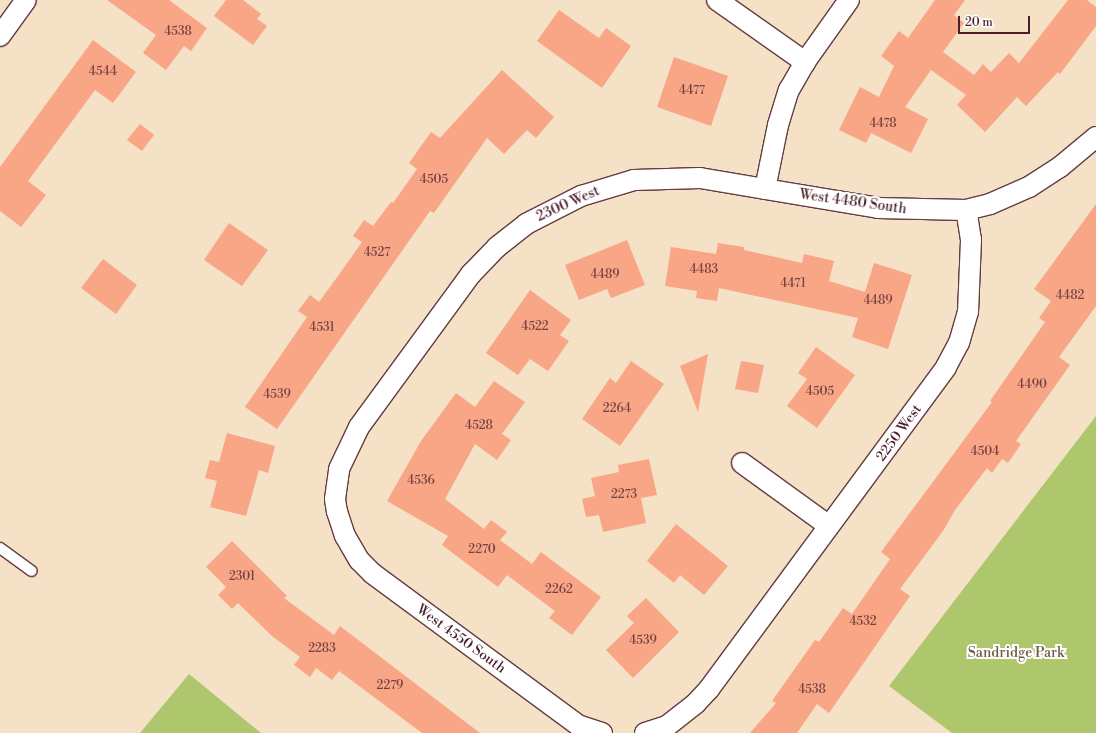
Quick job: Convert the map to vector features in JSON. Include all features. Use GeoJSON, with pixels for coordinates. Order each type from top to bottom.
{"type":"FeatureCollection","features":[{"type":"Feature","properties":{"kind":"street"},"geometry":{"type":"LineString","coordinates":[[0,36],[26,0]]}},
{"type":"Feature","properties":{"kind":"street"},"geometry":{"type":"LineString","coordinates":[[718,0],[805,62]]}},
{"type":"Feature","properties":{"kind":"street"},"geometry":{"type":"LineString","coordinates":[[765,189],[782,108],[805,62],[849,0]]}},
{"type":"Feature","properties":{"kind":"street"},"geometry":{"type":"LineString","coordinates":[[966,210],[990,204],[1029,187],[1060,167],[1096,137]]}},
{"type":"Feature","properties":{"kind":"street","name":"2300 West"},"geometry":{"type":"LineString","coordinates":[[340,523],[335,499],[339,469],[359,427],[471,274],[497,247],[526,224],[581,196],[634,180],[700,178],[765,189]]}},
{"type":"Feature","properties":{"kind":"street","name":"West 4480 South"},"geometry":{"type":"LineString","coordinates":[[765,189],[878,208],[966,210]]}},
{"type":"Feature","properties":{"kind":"street","name":"2250 West"},"geometry":{"type":"LineString","coordinates":[[647,733],[667,726],[681,716],[709,689],[930,391],[959,343],[968,312],[971,278],[971,240],[966,210]]}},
{"type":"Feature","properties":{"kind":"street"},"geometry":{"type":"LineString","coordinates":[[742,463],[829,526]]}},
{"type":"Feature","properties":{"kind":"street","name":"West 4550 South"},"geometry":{"type":"LineString","coordinates":[[340,523],[359,560],[372,573],[578,725],[602,733]]}},
{"type":"Feature","properties":{"kind":"lane"},"geometry":{"type":"LineString","coordinates":[[0,548],[32,571]]}},
{"type":"Feature","properties":{"kind":"green space","name":"Sandridge Park"},"geometry":{"type":"Polygon","coordinates":[[[1096,416],[1096,733],[952,733],[889,686],[1096,416]]]}},
{"type":"Feature","properties":{"kind":"green space"},"geometry":{"type":"Polygon","coordinates":[[[189,674],[261,733],[140,733],[189,674]]]}},
{"type":"Feature","properties":{"kind":"building"},"geometry":{"type":"Polygon","coordinates":[[[107,0],[169,0],[207,28],[191,51],[184,46],[166,70],[143,53],[156,35],[107,0]]]}},
{"type":"Feature","properties":{"kind":"building"},"geometry":{"type":"Polygon","coordinates":[[[226,0],[243,0],[261,14],[257,19],[267,26],[253,45],[214,16],[226,0]]]}},
{"type":"Feature","properties":{"kind":"building"},"geometry":{"type":"Polygon","coordinates":[[[935,0],[965,0],[954,15],[964,23],[943,52],[974,75],[983,64],[991,72],[1009,53],[1019,63],[1068,0],[1087,0],[1096,7],[1096,26],[1060,74],[1058,72],[1026,106],[1017,97],[985,132],[957,105],[966,95],[931,70],[905,107],[928,119],[911,153],[871,133],[866,143],[839,130],[860,87],[879,97],[894,66],[881,56],[899,31],[908,38],[935,0]]]}},
{"type":"Feature","properties":{"kind":"building"},"geometry":{"type":"Polygon","coordinates":[[[559,10],[599,38],[606,28],[631,46],[602,88],[537,41],[559,10]]]}},
{"type":"Feature","properties":{"kind":"building"},"geometry":{"type":"Polygon","coordinates":[[[93,40],[136,72],[113,103],[95,90],[28,181],[46,195],[21,227],[0,211],[0,167],[93,40]]]}},
{"type":"Feature","properties":{"kind":"building"},"geometry":{"type":"Polygon","coordinates":[[[674,57],[728,76],[711,126],[657,107],[674,57]]]}},
{"type":"Feature","properties":{"kind":"building"},"geometry":{"type":"Polygon","coordinates":[[[502,70],[554,117],[536,138],[527,130],[504,154],[487,138],[434,213],[430,211],[277,429],[245,407],[307,317],[298,311],[310,295],[319,302],[338,276],[362,242],[353,236],[364,220],[373,226],[391,202],[393,203],[417,169],[409,163],[431,132],[440,138],[502,70]]]}},
{"type":"Feature","properties":{"kind":"building"},"geometry":{"type":"Polygon","coordinates":[[[140,124],[154,135],[142,151],[127,140],[140,124]]]}},
{"type":"Feature","properties":{"kind":"building"},"geometry":{"type":"Polygon","coordinates":[[[1096,204],[1096,306],[1059,357],[1070,365],[1016,441],[1021,444],[1008,463],[1002,459],[992,473],[987,468],[955,510],[943,531],[900,589],[910,596],[829,713],[817,704],[797,733],[750,733],[776,703],[772,701],[815,640],[819,642],[843,608],[852,614],[890,559],[881,552],[992,402],[990,401],[1045,322],[1039,318],[1051,301],[1034,289],[1096,204]]]}},
{"type":"Feature","properties":{"kind":"building"},"geometry":{"type":"Polygon","coordinates":[[[229,223],[268,250],[242,286],[204,260],[229,223]]]}},
{"type":"Feature","properties":{"kind":"building"},"geometry":{"type":"Polygon","coordinates":[[[627,240],[645,285],[611,298],[607,289],[579,300],[565,265],[627,240]]]}},
{"type":"Feature","properties":{"kind":"building"},"geometry":{"type":"Polygon","coordinates":[[[718,243],[744,247],[744,250],[802,263],[804,254],[834,261],[829,281],[865,292],[874,263],[912,275],[888,349],[852,337],[858,318],[719,288],[717,301],[696,298],[697,291],[665,286],[671,247],[716,254],[718,243]]]}},
{"type":"Feature","properties":{"kind":"building"},"geometry":{"type":"Polygon","coordinates":[[[103,259],[137,285],[116,314],[81,288],[103,259]]]}},
{"type":"Feature","properties":{"kind":"building"},"geometry":{"type":"Polygon","coordinates":[[[530,290],[571,320],[560,335],[569,341],[548,371],[530,359],[518,375],[486,353],[530,290]]]}},
{"type":"Feature","properties":{"kind":"building"},"geometry":{"type":"Polygon","coordinates":[[[816,347],[855,375],[817,428],[787,406],[807,379],[798,373],[816,347]]]}},
{"type":"Feature","properties":{"kind":"building"},"geometry":{"type":"Polygon","coordinates":[[[708,354],[698,412],[680,366],[708,354]]]}},
{"type":"Feature","properties":{"kind":"building"},"geometry":{"type":"Polygon","coordinates":[[[631,361],[664,384],[620,446],[582,419],[610,378],[616,383],[631,361]]]}},
{"type":"Feature","properties":{"kind":"building"},"geometry":{"type":"Polygon","coordinates":[[[741,361],[764,365],[758,393],[735,389],[741,361]]]}},
{"type":"Feature","properties":{"kind":"building"},"geometry":{"type":"Polygon","coordinates":[[[494,381],[525,402],[502,434],[511,440],[497,460],[475,444],[445,499],[484,529],[491,520],[507,532],[500,540],[532,564],[541,552],[601,597],[572,635],[549,618],[555,611],[507,575],[498,587],[442,545],[448,536],[387,501],[421,441],[456,393],[475,407],[494,381]]]}},
{"type":"Feature","properties":{"kind":"building"},"geometry":{"type":"Polygon","coordinates":[[[227,433],[275,446],[268,473],[259,470],[246,516],[210,507],[217,481],[205,478],[210,460],[219,462],[227,433]]]}},
{"type":"Feature","properties":{"kind":"building"},"geometry":{"type":"Polygon","coordinates":[[[649,459],[657,495],[641,498],[646,523],[603,532],[599,515],[586,517],[582,499],[595,496],[591,478],[619,472],[618,465],[649,459]]]}},
{"type":"Feature","properties":{"kind":"building"},"geometry":{"type":"Polygon","coordinates":[[[676,524],[728,566],[704,595],[680,575],[674,583],[647,561],[676,524]]]}},
{"type":"Feature","properties":{"kind":"building"},"geometry":{"type":"Polygon","coordinates":[[[232,541],[287,596],[284,598],[334,635],[340,626],[480,733],[422,733],[339,671],[332,680],[316,668],[310,677],[294,665],[300,657],[272,636],[238,603],[232,609],[218,595],[226,587],[206,567],[232,541]]]}},
{"type":"Feature","properties":{"kind":"building"},"geometry":{"type":"Polygon","coordinates":[[[646,598],[679,632],[633,678],[606,650],[634,623],[627,616],[646,598]]]}}]}
